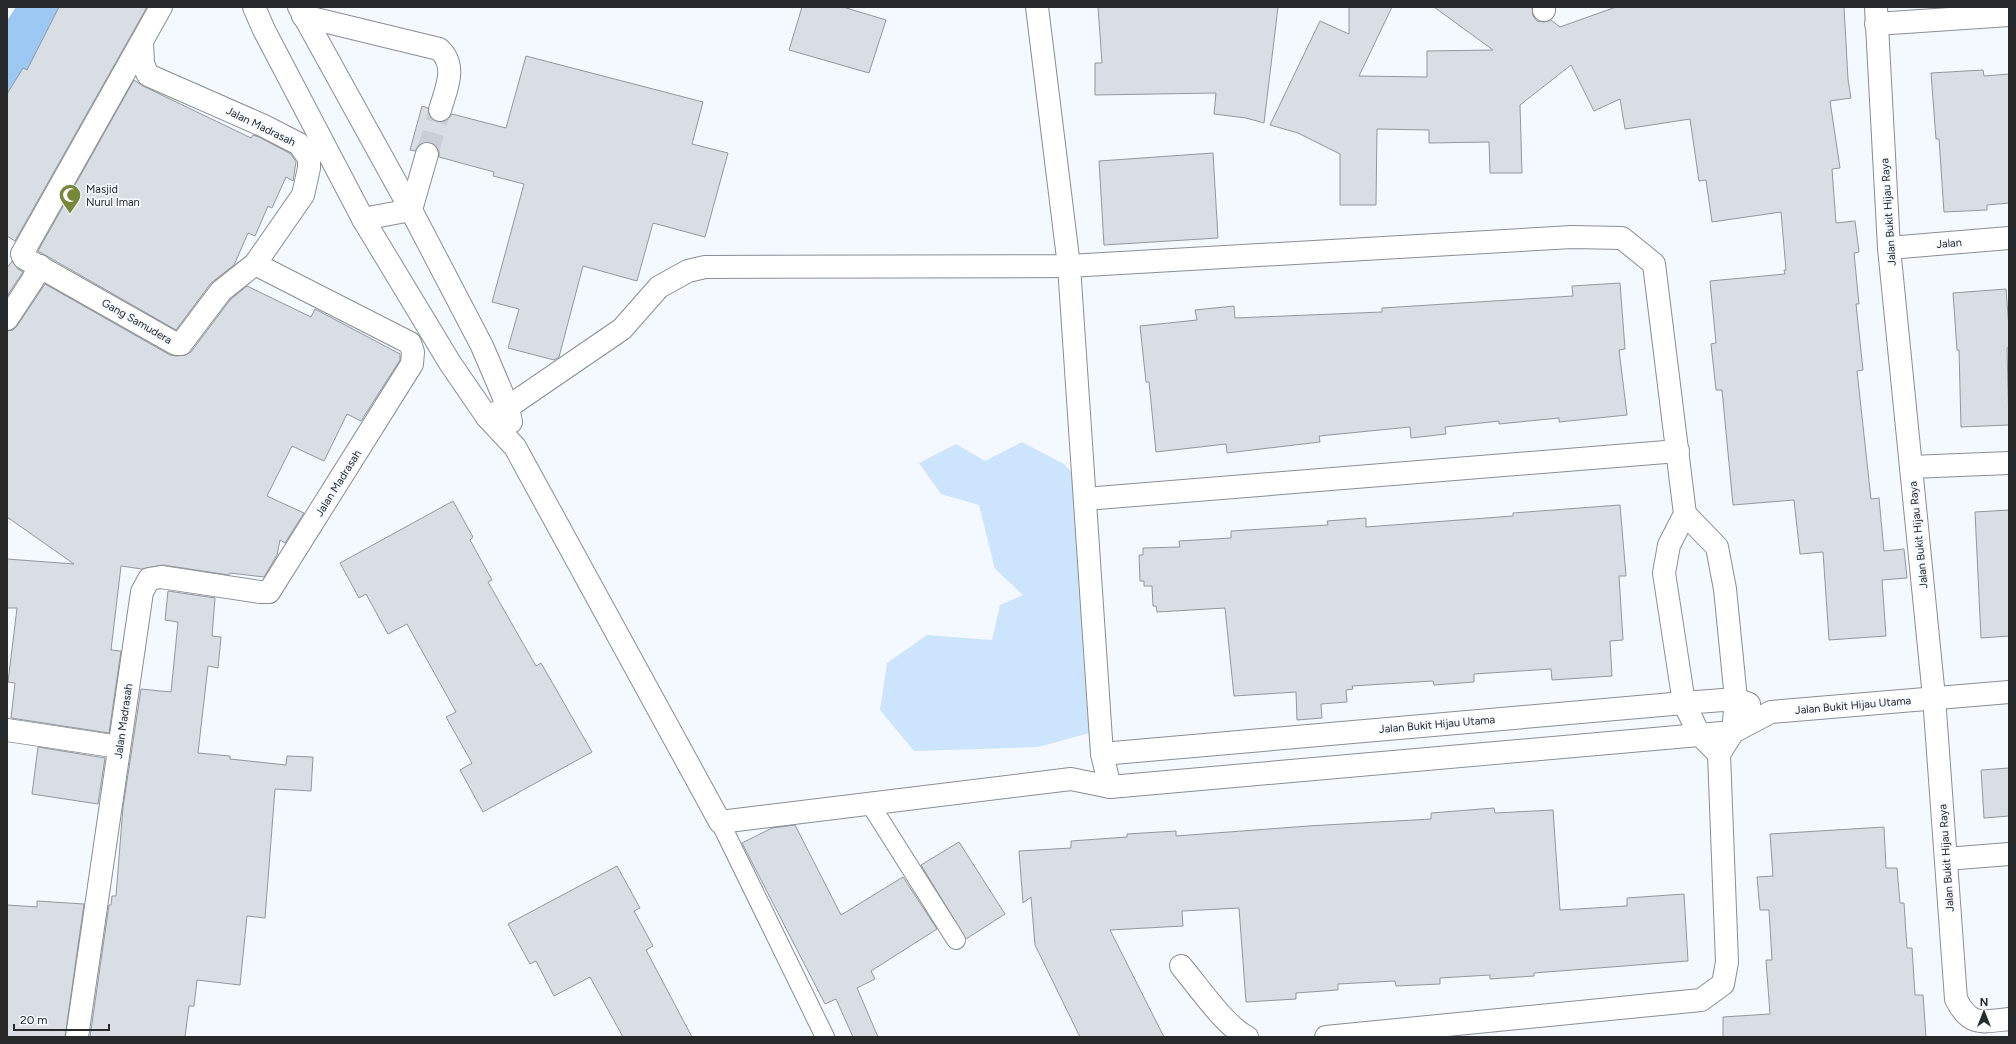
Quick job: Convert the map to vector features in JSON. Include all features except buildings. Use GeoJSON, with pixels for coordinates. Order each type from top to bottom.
{"type":"FeatureCollection","features":[{"type":"Feature","properties":{"kind":"street"},"geometry":{"type":"LineString","coordinates":[[142,41],[161,7]]}},
{"type":"Feature","properties":{"kind":"street"},"geometry":{"type":"LineString","coordinates":[[254,7],[264,30],[363,219],[450,363],[486,417],[516,447],[720,822],[1071,779],[1102,754]]}},
{"type":"Feature","properties":{"kind":"street"},"geometry":{"type":"LineString","coordinates":[[1037,7],[1070,266],[1102,754],[1110,787]]}},
{"type":"Feature","properties":{"kind":"street"},"geometry":{"type":"LineString","coordinates":[[301,12],[438,49],[446,56],[449,63],[450,77],[440,110]]}},
{"type":"Feature","properties":{"kind":"street"},"geometry":{"type":"LineString","coordinates":[[301,12],[411,210],[482,346],[508,407],[516,447]]}},
{"type":"Feature","properties":{"kind":"street"},"geometry":{"type":"LineString","coordinates":[[1876,16],[2009,15]]}},
{"type":"Feature","properties":{"kind":"street","name":"Jalan Bukit Hijau Raya"},"geometry":{"type":"LineString","coordinates":[[1876,16],[1889,248],[1934,697],[1956,999],[1963,1012],[1979,1022],[2009,1019]]}},
{"type":"Feature","properties":{"kind":"street","name":"Jalan Madrasah"},"geometry":{"type":"LineString","coordinates":[[77,1037],[142,592],[149,578],[161,578],[269,592],[412,364],[413,352],[410,343],[255,264],[303,195],[309,168],[309,158],[299,144],[264,126],[148,75],[143,64],[142,41]]}},
{"type":"Feature","properties":{"kind":"street","name":"Gang Samudera"},"geometry":{"type":"LineString","coordinates":[[142,41],[23,249],[22,254],[24,258],[176,344],[181,344],[221,292],[255,264]]}},
{"type":"Feature","properties":{"kind":"street"},"geometry":{"type":"LineString","coordinates":[[411,210],[427,154]]}},
{"type":"Feature","properties":{"kind":"street"},"geometry":{"type":"LineString","coordinates":[[363,219],[411,210]]}},
{"type":"Feature","properties":{"kind":"street"},"geometry":{"type":"LineString","coordinates":[[486,417],[508,407],[622,329],[659,287],[688,271],[705,267],[1070,266],[1572,237],[1622,238],[1654,264],[1685,514],[1669,545],[1664,573],[1684,703],[1699,734],[1719,754]]}},
{"type":"Feature","properties":{"kind":"street","name":"Jalan"},"geometry":{"type":"LineString","coordinates":[[1889,248],[2009,238]]}},
{"type":"Feature","properties":{"kind":"street"},"geometry":{"type":"LineString","coordinates":[[7,319],[40,266]]}},
{"type":"Feature","properties":{"kind":"street"},"geometry":{"type":"LineString","coordinates":[[1085,499],[1678,451]]}},
{"type":"Feature","properties":{"kind":"street"},"geometry":{"type":"LineString","coordinates":[[1911,467],[2009,463]]}},
{"type":"Feature","properties":{"kind":"street"},"geometry":{"type":"LineString","coordinates":[[1326,1037],[1702,1000],[1723,984],[1727,962],[1719,754],[1733,732],[1736,699],[1725,588],[1717,547],[1685,514]]}},
{"type":"Feature","properties":{"kind":"street","name":"Jalan Bukit Hijau Utama"},"geometry":{"type":"LineString","coordinates":[[1071,779],[1110,787],[1733,732],[1770,712],[1934,697],[2009,692]]}},
{"type":"Feature","properties":{"kind":"street","name":"Jalan Bukit Hijau Utama"},"geometry":{"type":"LineString","coordinates":[[1102,754],[1736,699],[1770,712]]}},
{"type":"Feature","properties":{"kind":"street"},"geometry":{"type":"LineString","coordinates":[[7,730],[119,746]]}},
{"type":"Feature","properties":{"kind":"street"},"geometry":{"type":"LineString","coordinates":[[1946,859],[2009,854]]}},
{"type":"Feature","properties":{"kind":"street"},"geometry":{"type":"LineString","coordinates":[[1181,966],[1228,1021],[1241,1034],[1247,1037]]}},
{"type":"Feature","properties":{"kind":"lane"},"geometry":{"type":"LineString","coordinates":[[870,804],[956,940]]}},
{"type":"Feature","properties":{"kind":"lane"},"geometry":{"type":"LineString","coordinates":[[720,822],[825,1037]]}},
{"type":"Feature","properties":{"kind":"shaded area"},"geometry":{"type":"Polygon","coordinates":[[[1022,442],[1064,464],[1081,483],[1092,703],[1090,733],[1038,747],[914,751],[880,710],[887,663],[927,635],[992,640],[1000,605],[1023,595],[995,569],[979,505],[941,494],[919,463],[956,444],[985,461],[1022,442]]]}},
{"type":"Feature","properties":{"kind":"waterway"},"geometry":{"type":"LineString","coordinates":[[7,73],[50,7]]}},
{"type":"Feature","properties":{"kind":"tunnel"},"geometry":{"type":"LineString","coordinates":[[427,154],[440,110]]}},
{"type":"Feature","properties":{"kind":"place","name":"Masjid Nurul Iman"},"geometry":{"type":"Point","coordinates":[70,214]}}]}
